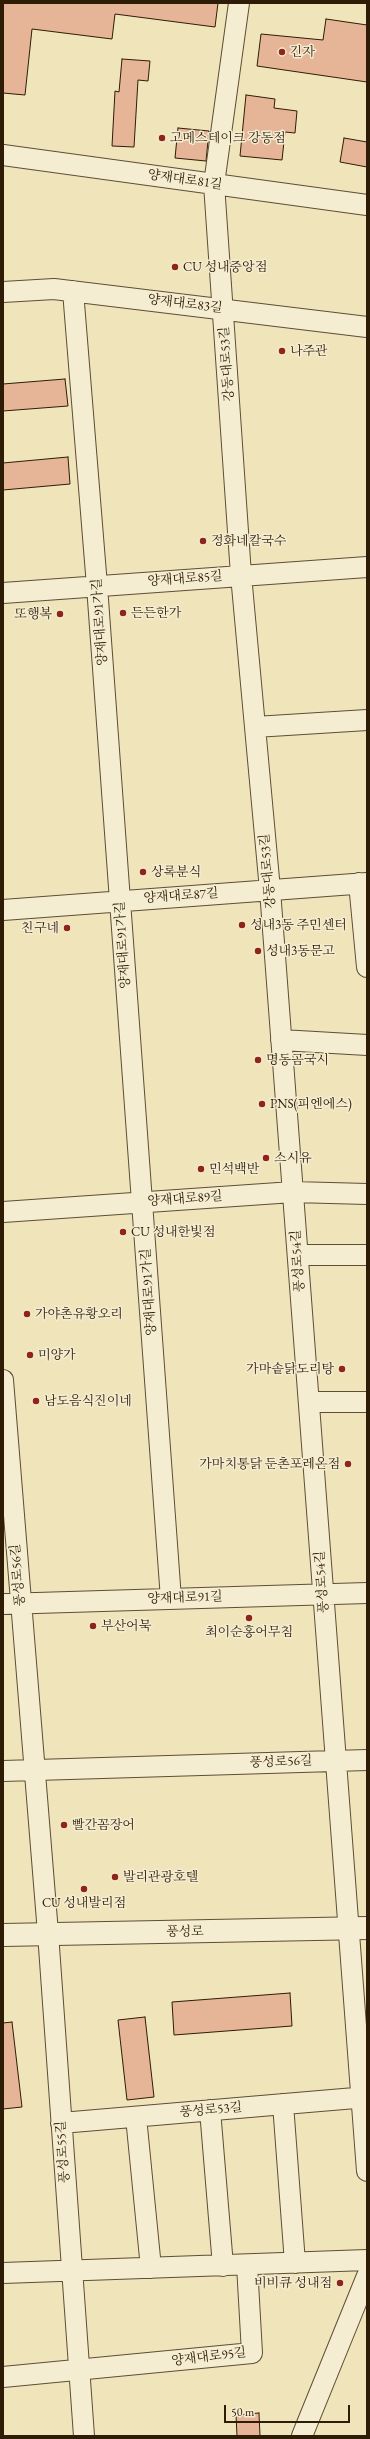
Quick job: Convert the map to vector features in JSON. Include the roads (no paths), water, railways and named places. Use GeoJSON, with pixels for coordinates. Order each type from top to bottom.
{"type":"FeatureCollection","features":[{"type":"Feature","properties":{"kind":"street","name":"강동대로53길"},"geometry":{"type":"LineString","coordinates":[[239,3],[214,184],[241,575],[270,890],[293,1192]]}},
{"type":"Feature","properties":{"kind":"street","name":"양재대로81길"},"geometry":{"type":"LineString","coordinates":[[3,155],[367,205]]}},
{"type":"Feature","properties":{"kind":"street","name":"양재대로83길"},"geometry":{"type":"LineString","coordinates":[[3,292],[54,289],[223,308],[367,327]]}},
{"type":"Feature","properties":{"kind":"street","name":"양재대로91가길"},"geometry":{"type":"LineString","coordinates":[[73,291],[97,586],[171,1599]]}},
{"type":"Feature","properties":{"kind":"street","name":"양재대로85길"},"geometry":{"type":"LineString","coordinates":[[3,593],[367,566]]}},
{"type":"Feature","properties":{"kind":"street"},"geometry":{"type":"LineString","coordinates":[[255,727],[367,720]]}},
{"type":"Feature","properties":{"kind":"street","name":"양재대로87길"},"geometry":{"type":"LineString","coordinates":[[3,910],[363,883],[367,967]]}},
{"type":"Feature","properties":{"kind":"street"},"geometry":{"type":"LineString","coordinates":[[281,1040],[367,1045]]}},
{"type":"Feature","properties":{"kind":"street","name":"양재대로89길"},"geometry":{"type":"LineString","coordinates":[[3,1212],[293,1192],[367,1194]]}},
{"type":"Feature","properties":{"kind":"street","name":"풍성로54길"},"geometry":{"type":"LineString","coordinates":[[293,1192],[336,1761],[357,1928]]}},
{"type":"Feature","properties":{"kind":"street"},"geometry":{"type":"LineString","coordinates":[[298,1255],[367,1255]]}},
{"type":"Feature","properties":{"kind":"street","name":"풍성로56길"},"geometry":{"type":"LineString","coordinates":[[3,1380],[12,1604],[35,1769],[48,1933]]}},
{"type":"Feature","properties":{"kind":"street"},"geometry":{"type":"LineString","coordinates":[[309,1402],[367,1402]]}},
{"type":"Feature","properties":{"kind":"street","name":"양재대로91길"},"geometry":{"type":"LineString","coordinates":[[12,1604],[367,1593]]}},
{"type":"Feature","properties":{"kind":"street"},"geometry":{"type":"LineString","coordinates":[[336,1761],[367,1760]]}},
{"type":"Feature","properties":{"kind":"street","name":"풍성로56길"},"geometry":{"type":"LineString","coordinates":[[3,1771],[336,1761]]}},
{"type":"Feature","properties":{"kind":"street"},"geometry":{"type":"LineString","coordinates":[[357,1928],[367,2170]]}},
{"type":"Feature","properties":{"kind":"street","name":"풍성로"},"geometry":{"type":"LineString","coordinates":[[3,1935],[357,1928]]}},
{"type":"Feature","properties":{"kind":"street","name":"풍성로55길"},"geometry":{"type":"LineString","coordinates":[[48,1933],[84,2436]]}},
{"type":"Feature","properties":{"kind":"street","name":"풍성로53길"},"geometry":{"type":"LineString","coordinates":[[61,2123],[364,2097]]}},
{"type":"Feature","properties":{"kind":"street"},"geometry":{"type":"LineString","coordinates":[[283,2104],[295,2263]]}},
{"type":"Feature","properties":{"kind":"street"},"geometry":{"type":"LineString","coordinates":[[210,2110],[223,2266]]}},
{"type":"Feature","properties":{"kind":"street"},"geometry":{"type":"LineString","coordinates":[[136,2117],[151,2268]]}},
{"type":"Feature","properties":{"kind":"street"},"geometry":{"type":"LineString","coordinates":[[3,2273],[367,2260]]}},
{"type":"Feature","properties":{"kind":"street","name":"양재대로95길"},"geometry":{"type":"LineString","coordinates":[[79,2370],[252,2353],[247,2264]]}},
{"type":"Feature","properties":{"kind":"street"},"geometry":{"type":"LineString","coordinates":[[302,2436],[367,2276]]}},
{"type":"Feature","properties":{"kind":"street"},"geometry":{"type":"LineString","coordinates":[[3,2377],[79,2370]]}},
{"type":"Feature","properties":{"kind":"place","name":"긴자"},"geometry":{"type":"Point","coordinates":[282,52]}},
{"type":"Feature","properties":{"kind":"place","name":"고메스테이크 강동점"},"geometry":{"type":"Point","coordinates":[162,138]}},
{"type":"Feature","properties":{"kind":"place","name":"CU 성내중앙점"},"geometry":{"type":"Point","coordinates":[175,267]}},
{"type":"Feature","properties":{"kind":"place","name":"나주관"},"geometry":{"type":"Point","coordinates":[282,351]}},
{"type":"Feature","properties":{"kind":"place","name":"정화네칼국수"},"geometry":{"type":"Point","coordinates":[203,541]}},
{"type":"Feature","properties":{"kind":"place","name":"든든한가"},"geometry":{"type":"Point","coordinates":[123,613]}},
{"type":"Feature","properties":{"kind":"place","name":"또행복"},"geometry":{"type":"Point","coordinates":[60,614]}},
{"type":"Feature","properties":{"kind":"place","name":"상록분식"},"geometry":{"type":"Point","coordinates":[143,872]}},
{"type":"Feature","properties":{"kind":"place","name":"성내3동 주민센터"},"geometry":{"type":"Point","coordinates":[242,925]}},
{"type":"Feature","properties":{"kind":"place","name":"친구네"},"geometry":{"type":"Point","coordinates":[67,928]}},
{"type":"Feature","properties":{"kind":"place","name":"성내3동문고"},"geometry":{"type":"Point","coordinates":[258,951]}},
{"type":"Feature","properties":{"kind":"place","name":"명동곰국시"},"geometry":{"type":"Point","coordinates":[258,1060]}},
{"type":"Feature","properties":{"kind":"place","name":"PNS(피엔에스)"},"geometry":{"type":"Point","coordinates":[262,1104]}},
{"type":"Feature","properties":{"kind":"place","name":"스시유"},"geometry":{"type":"Point","coordinates":[266,1158]}},
{"type":"Feature","properties":{"kind":"place","name":"민석백반"},"geometry":{"type":"Point","coordinates":[201,1169]}},
{"type":"Feature","properties":{"kind":"place","name":"CU 성내한빛점"},"geometry":{"type":"Point","coordinates":[123,1232]}},
{"type":"Feature","properties":{"kind":"place","name":"가야촌유황오리"},"geometry":{"type":"Point","coordinates":[27,1314]}},
{"type":"Feature","properties":{"kind":"place","name":"미양가"},"geometry":{"type":"Point","coordinates":[30,1355]}},
{"type":"Feature","properties":{"kind":"place","name":"가마솥닭도리탕"},"geometry":{"type":"Point","coordinates":[342,1369]}},
{"type":"Feature","properties":{"kind":"place","name":"남도음식진이네"},"geometry":{"type":"Point","coordinates":[36,1401]}},
{"type":"Feature","properties":{"kind":"place","name":"가마치통닭 둔촌포레온점"},"geometry":{"type":"Point","coordinates":[348,1464]}},
{"type":"Feature","properties":{"kind":"place","name":"최이순홍어무침"},"geometry":{"type":"Point","coordinates":[249,1618]}},
{"type":"Feature","properties":{"kind":"place","name":"부산어묵"},"geometry":{"type":"Point","coordinates":[93,1626]}},
{"type":"Feature","properties":{"kind":"place","name":"빨간꼼장어"},"geometry":{"type":"Point","coordinates":[64,1825]}},
{"type":"Feature","properties":{"kind":"place","name":"발리관광호텔"},"geometry":{"type":"Point","coordinates":[115,1877]}},
{"type":"Feature","properties":{"kind":"place","name":"CU 성내발리점"},"geometry":{"type":"Point","coordinates":[84,1889]}},
{"type":"Feature","properties":{"kind":"place","name":"비비큐 성내점"},"geometry":{"type":"Point","coordinates":[340,2283]}}]}
